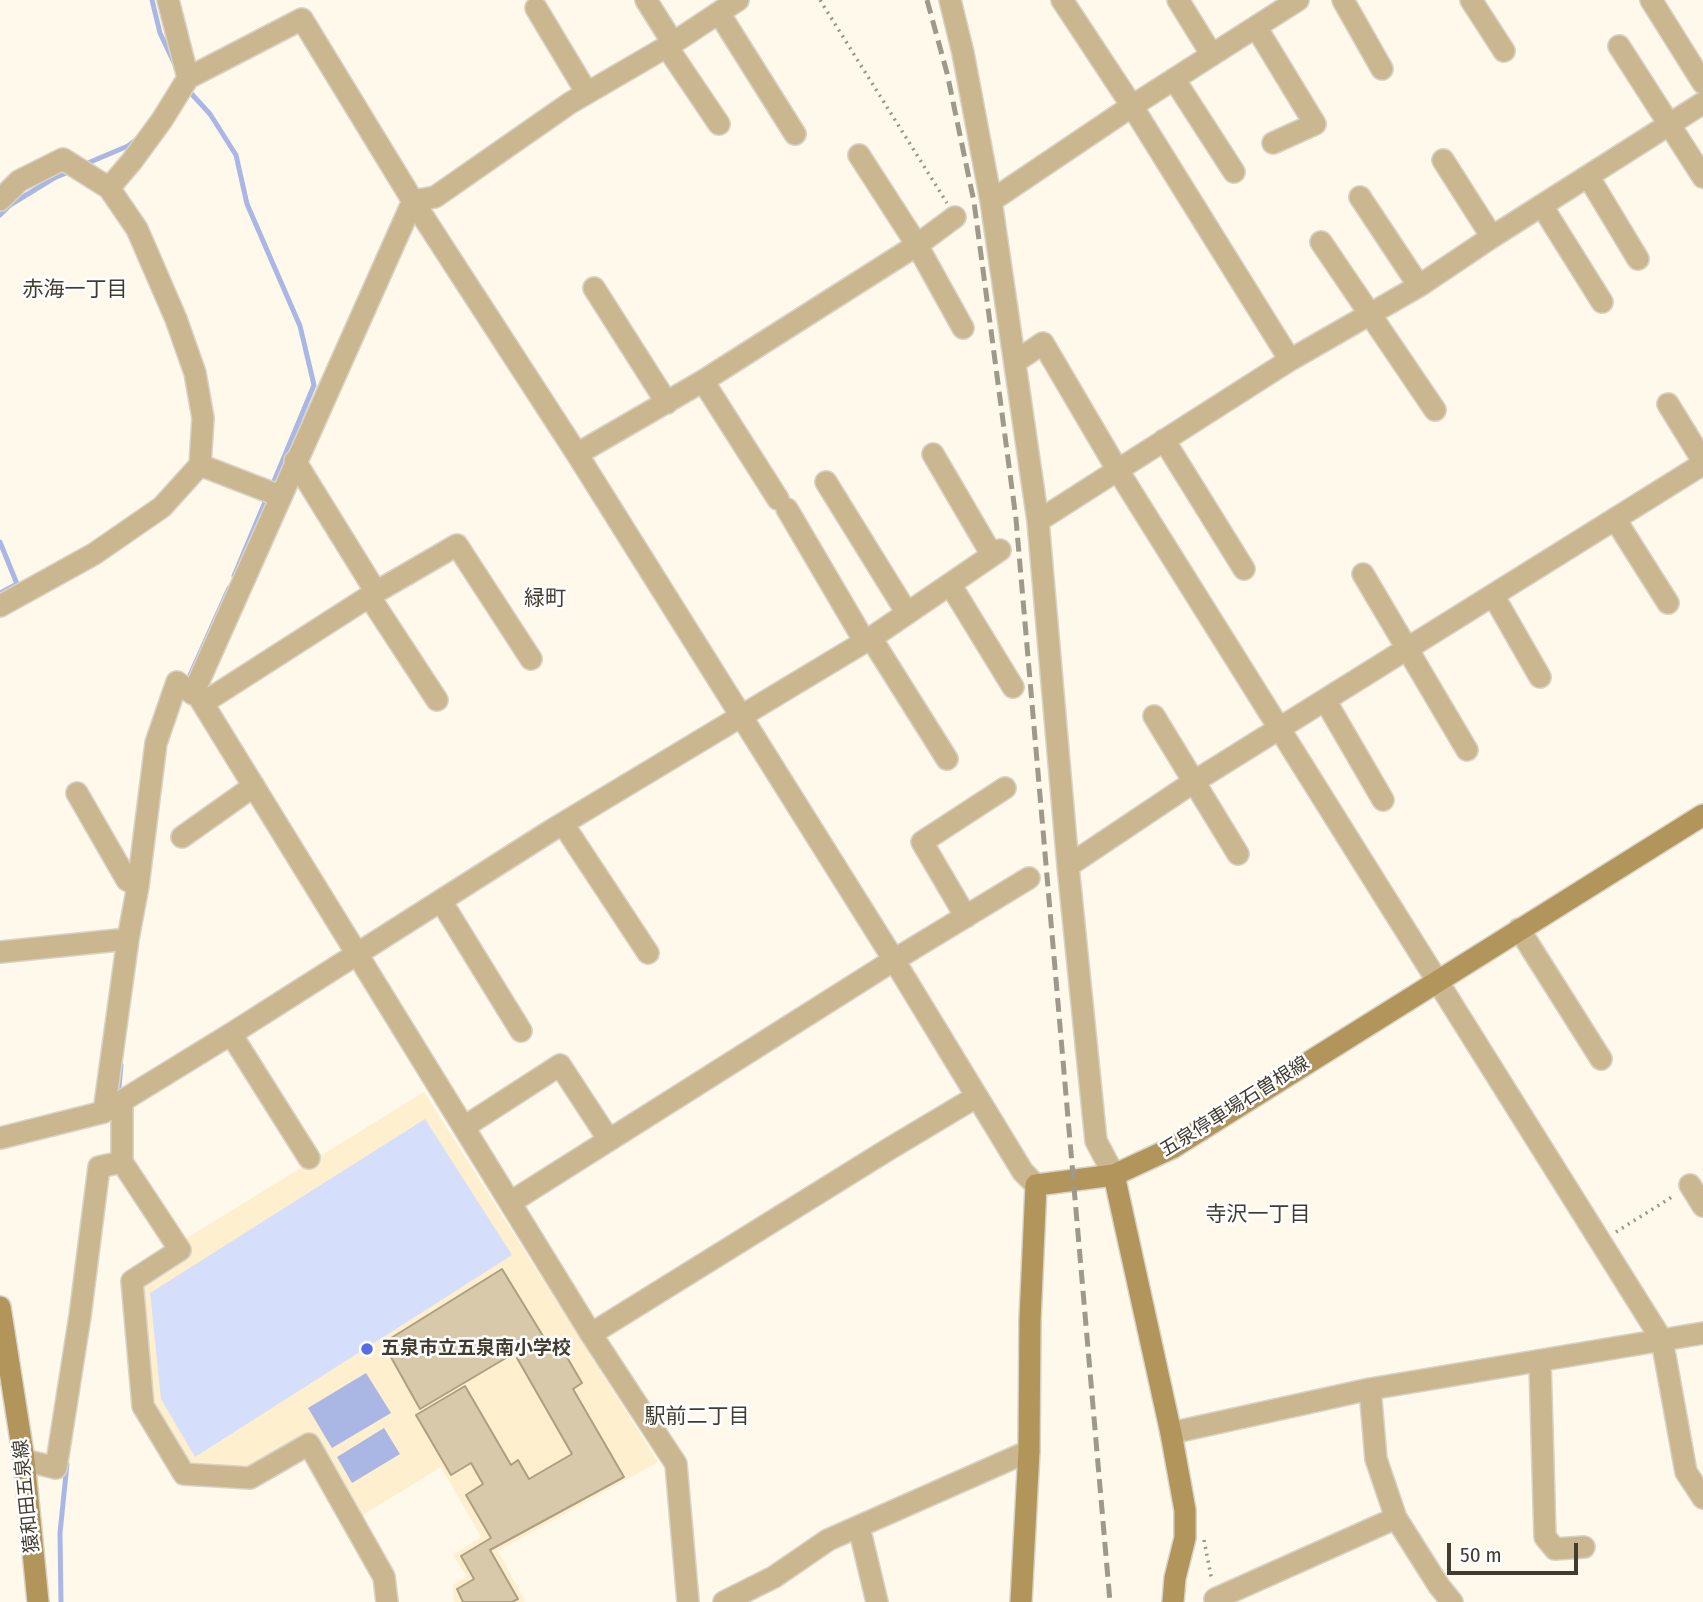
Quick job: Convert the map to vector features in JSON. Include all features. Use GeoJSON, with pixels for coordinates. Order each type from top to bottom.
{"type":"FeatureCollection","features":[{"type":"Feature","properties":{"kind":"main road","name":"五泉停車場石曽根線"},"geometry":{"type":"LineString","coordinates":[[1035,1185],[1114,1175],[1172,1148],[1703,815]]}},
{"type":"Feature","properties":{"kind":"main road"},"geometry":{"type":"LineString","coordinates":[[1114,1175],[1171,1433],[1186,1524],[1172,1602]]}},
{"type":"Feature","properties":{"kind":"main road"},"geometry":{"type":"LineString","coordinates":[[1021,1602],[1029,1451],[1035,1185]]}},
{"type":"Feature","properties":{"kind":"main road","name":"猿和田五泉線"},"geometry":{"type":"LineString","coordinates":[[0,1307],[24,1460],[38,1602]]}},
{"type":"Feature","properties":{"kind":"street"},"geometry":{"type":"LineString","coordinates":[[168,0],[188,78]]}},
{"type":"Feature","properties":{"kind":"street"},"geometry":{"type":"LineString","coordinates":[[646,0],[670,45],[719,124]]}},
{"type":"Feature","properties":{"kind":"street"},"geometry":{"type":"LineString","coordinates":[[413,201],[435,197],[587,93],[670,45],[738,0]]}},
{"type":"Feature","properties":{"kind":"street"},"geometry":{"type":"LineString","coordinates":[[950,0],[963,53],[991,201],[1038,521],[1068,866],[1096,1141],[1114,1175]]}},
{"type":"Feature","properties":{"kind":"street"},"geometry":{"type":"LineString","coordinates":[[1062,0],[1132,106],[1290,360]]}},
{"type":"Feature","properties":{"kind":"street"},"geometry":{"type":"LineString","coordinates":[[1178,0],[1212,55]]}},
{"type":"Feature","properties":{"kind":"street"},"geometry":{"type":"LineString","coordinates":[[1343,0],[1382,69]]}},
{"type":"Feature","properties":{"kind":"street"},"geometry":{"type":"LineString","coordinates":[[1471,0],[1504,51]]}},
{"type":"Feature","properties":{"kind":"street"},"geometry":{"type":"LineString","coordinates":[[1651,0],[1703,83]]}},
{"type":"Feature","properties":{"kind":"street"},"geometry":{"type":"LineString","coordinates":[[991,201],[1256,27],[1288,3]]}},
{"type":"Feature","properties":{"kind":"street"},"geometry":{"type":"LineString","coordinates":[[536,8],[587,93]]}},
{"type":"Feature","properties":{"kind":"street"},"geometry":{"type":"LineString","coordinates":[[719,13],[795,134]]}},
{"type":"Feature","properties":{"kind":"street"},"geometry":{"type":"LineString","coordinates":[[109,188],[162,120],[188,78],[302,19],[413,201],[577,454],[894,960],[1023,1172],[1035,1185]]}},
{"type":"Feature","properties":{"kind":"street"},"geometry":{"type":"LineString","coordinates":[[1256,27],[1315,124],[1273,144]]}},
{"type":"Feature","properties":{"kind":"street"},"geometry":{"type":"LineString","coordinates":[[1619,46],[1703,177]]}},
{"type":"Feature","properties":{"kind":"street"},"geometry":{"type":"LineString","coordinates":[[1174,79],[1234,172]]}},
{"type":"Feature","properties":{"kind":"street"},"geometry":{"type":"LineString","coordinates":[[1038,521],[1290,360],[1371,316],[1419,286],[1703,103]]}},
{"type":"Feature","properties":{"kind":"street"},"geometry":{"type":"LineString","coordinates":[[859,155],[917,245],[963,328]]}},
{"type":"Feature","properties":{"kind":"street"},"geometry":{"type":"LineString","coordinates":[[0,200],[19,181],[63,159],[109,188],[136,229],[176,319],[195,373],[203,418],[200,465],[162,507],[94,554],[0,606]]}},
{"type":"Feature","properties":{"kind":"street"},"geometry":{"type":"LineString","coordinates":[[1443,160],[1492,237]]}},
{"type":"Feature","properties":{"kind":"street"},"geometry":{"type":"LineString","coordinates":[[1588,176],[1637,259]]}},
{"type":"Feature","properties":{"kind":"street"},"geometry":{"type":"LineString","coordinates":[[1360,197],[1419,286]]}},
{"type":"Feature","properties":{"kind":"street"},"geometry":{"type":"LineString","coordinates":[[198,698],[295,461],[413,201]]}},
{"type":"Feature","properties":{"kind":"street"},"geometry":{"type":"LineString","coordinates":[[1542,206],[1602,302]]}},
{"type":"Feature","properties":{"kind":"street"},"geometry":{"type":"LineString","coordinates":[[577,454],[703,381],[917,245],[955,217]]}},
{"type":"Feature","properties":{"kind":"street"},"geometry":{"type":"LineString","coordinates":[[1321,242],[1434,410]]}},
{"type":"Feature","properties":{"kind":"street"},"geometry":{"type":"LineString","coordinates":[[594,288],[667,403]]}},
{"type":"Feature","properties":{"kind":"street"},"geometry":{"type":"LineString","coordinates":[[1015,362],[1043,344],[1117,469],[1662,1340],[1686,1472],[1703,1498]]}},
{"type":"Feature","properties":{"kind":"street"},"geometry":{"type":"LineString","coordinates":[[703,381],[947,760]]}},
{"type":"Feature","properties":{"kind":"street"},"geometry":{"type":"LineString","coordinates":[[1068,866],[1195,781],[1703,462],[1668,404]]}},
{"type":"Feature","properties":{"kind":"street"},"geometry":{"type":"LineString","coordinates":[[1164,440],[1244,569]]}},
{"type":"Feature","properties":{"kind":"street"},"geometry":{"type":"LineString","coordinates":[[0,1138],[113,1106],[563,824],[868,640],[996,552],[933,454]]}},
{"type":"Feature","properties":{"kind":"street"},"geometry":{"type":"LineString","coordinates":[[295,461],[437,700]]}},
{"type":"Feature","properties":{"kind":"street"},"geometry":{"type":"LineString","coordinates":[[200,465],[280,496]]}},
{"type":"Feature","properties":{"kind":"street"},"geometry":{"type":"LineString","coordinates":[[827,482],[907,613]]}},
{"type":"Feature","properties":{"kind":"street"},"geometry":{"type":"LineString","coordinates":[[1615,519],[1668,603]]}},
{"type":"Feature","properties":{"kind":"street"},"geometry":{"type":"LineString","coordinates":[[198,698],[457,545],[531,659]]}},
{"type":"Feature","properties":{"kind":"street"},"geometry":{"type":"LineString","coordinates":[[1363,574],[1467,750]]}},
{"type":"Feature","properties":{"kind":"street"},"geometry":{"type":"LineString","coordinates":[[950,584],[1013,687]]}},
{"type":"Feature","properties":{"kind":"street"},"geometry":{"type":"LineString","coordinates":[[1493,595],[1540,677]]}},
{"type":"Feature","properties":{"kind":"street"},"geometry":{"type":"LineString","coordinates":[[387,1602],[384,1577],[309,1444],[250,1478],[184,1474],[143,1406],[132,1281],[180,1250],[122,1162],[113,1106],[128,939],[138,886],[156,743],[177,682],[198,698],[592,1334],[676,1464],[688,1602]]}},
{"type":"Feature","properties":{"kind":"street"},"geometry":{"type":"LineString","coordinates":[[1325,700],[1382,800]]}},
{"type":"Feature","properties":{"kind":"street"},"geometry":{"type":"LineString","coordinates":[[1154,716],[1238,854]]}},
{"type":"Feature","properties":{"kind":"street"},"geometry":{"type":"LineString","coordinates":[[181,837],[254,786]]}},
{"type":"Feature","properties":{"kind":"street"},"geometry":{"type":"LineString","coordinates":[[966,917],[922,842],[1005,788]]}},
{"type":"Feature","properties":{"kind":"street"},"geometry":{"type":"LineString","coordinates":[[76,793],[127,880],[138,886]]}},
{"type":"Feature","properties":{"kind":"street"},"geometry":{"type":"LineString","coordinates":[[563,824],[648,953]]}},
{"type":"Feature","properties":{"kind":"street"},"geometry":{"type":"LineString","coordinates":[[511,1202],[894,960],[1030,878]]}},
{"type":"Feature","properties":{"kind":"street"},"geometry":{"type":"LineString","coordinates":[[441,901],[521,1031]]}},
{"type":"Feature","properties":{"kind":"street"},"geometry":{"type":"LineString","coordinates":[[1519,929],[1601,1059]]}},
{"type":"Feature","properties":{"kind":"street"},"geometry":{"type":"LineString","coordinates":[[0,952],[128,939]]}},
{"type":"Feature","properties":{"kind":"street"},"geometry":{"type":"LineString","coordinates":[[231,1034],[309,1158]]}},
{"type":"Feature","properties":{"kind":"street"},"geometry":{"type":"LineString","coordinates":[[464,1127],[560,1065],[609,1140]]}},
{"type":"Feature","properties":{"kind":"street"},"geometry":{"type":"LineString","coordinates":[[592,1334],[976,1097]]}},
{"type":"Feature","properties":{"kind":"street"},"geometry":{"type":"LineString","coordinates":[[24,1460],[57,1468],[99,1167],[122,1162]]}},
{"type":"Feature","properties":{"kind":"street"},"geometry":{"type":"LineString","coordinates":[[1690,1185],[1703,1206]]}},
{"type":"Feature","properties":{"kind":"street"},"geometry":{"type":"LineString","coordinates":[[1171,1433],[1370,1390],[1703,1333]]}},
{"type":"Feature","properties":{"kind":"street"},"geometry":{"type":"LineString","coordinates":[[1541,1362],[1545,1537],[1555,1549],[1584,1547]]}},
{"type":"Feature","properties":{"kind":"street"},"geometry":{"type":"LineString","coordinates":[[1370,1390],[1376,1459],[1396,1518],[1452,1602]]}},
{"type":"Feature","properties":{"kind":"street"},"geometry":{"type":"LineString","coordinates":[[724,1602],[774,1577],[828,1540],[1029,1451]]}},
{"type":"Feature","properties":{"kind":"street"},"geometry":{"type":"LineString","coordinates":[[1216,1602],[1215,1599],[1396,1518]]}},
{"type":"Feature","properties":{"kind":"street"},"geometry":{"type":"LineString","coordinates":[[859,1527],[877,1602]]}},
{"type":"Feature","properties":{"kind":"path"},"geometry":{"type":"LineString","coordinates":[[820,0],[955,217]]}},
{"type":"Feature","properties":{"kind":"path"},"geometry":{"type":"LineString","coordinates":[[1602,1242],[1690,1185]]}},
{"type":"Feature","properties":{"kind":"shaded area","name":"五泉市立五泉南小学校"},"geometry":{"type":"Polygon","coordinates":[[[424,1092],[658,1462],[498,1551],[525,1601],[523,1602],[454,1602],[453,1585],[467,1577],[453,1555],[481,1537],[441,1467],[358,1518],[311,1433],[247,1471],[188,1467],[152,1403],[141,1294],[149,1278],[182,1241],[424,1092]]]}},
{"type":"Feature","properties":{"kind":"shaded area"},"geometry":{"type":"Polygon","coordinates":[[[425,1119],[512,1255],[195,1457],[161,1399],[150,1293],[425,1119]]]}},
{"type":"Feature","properties":{"kind":"shaded area"},"geometry":{"type":"Polygon","coordinates":[[[366,1373],[391,1413],[332,1448],[308,1408],[366,1373]]]}},
{"type":"Feature","properties":{"kind":"shaded area"},"geometry":{"type":"Polygon","coordinates":[[[384,1428],[400,1454],[352,1483],[337,1457],[384,1428]]]}},
{"type":"Feature","properties":{"kind":"building"},"geometry":{"type":"Polygon","coordinates":[[[502,1269],[543,1336],[420,1409],[383,1343],[502,1269]]]}},
{"type":"Feature","properties":{"kind":"building"},"geometry":{"type":"Polygon","coordinates":[[[557,1340],[582,1383],[573,1389],[624,1477],[490,1550],[518,1599],[512,1602],[463,1602],[457,1589],[474,1579],[461,1556],[491,1538],[466,1495],[483,1484],[471,1463],[451,1475],[416,1415],[465,1386],[511,1465],[518,1460],[529,1479],[572,1454],[517,1358],[546,1341],[549,1345],[557,1340]]]}},
{"type":"Feature","properties":{"kind":"waterway"},"geometry":{"type":"LineString","coordinates":[[152,0],[160,33],[177,69]]}},
{"type":"Feature","properties":{"kind":"waterway"},"geometry":{"type":"LineString","coordinates":[[188,90],[210,114],[236,155],[247,204],[300,326],[314,385],[272,486]]}},
{"type":"Feature","properties":{"kind":"waterway"},"geometry":{"type":"LineString","coordinates":[[83,165],[128,146],[137,139]]}},
{"type":"Feature","properties":{"kind":"waterway"},"geometry":{"type":"LineString","coordinates":[[0,215],[10,205],[54,178],[71,171]]}},
{"type":"Feature","properties":{"kind":"waterway"},"geometry":{"type":"LineString","coordinates":[[234,576],[268,495]]}},
{"type":"Feature","properties":{"kind":"waterway"},"geometry":{"type":"LineString","coordinates":[[0,542],[17,584],[0,593]]}},
{"type":"Feature","properties":{"kind":"waterway"},"geometry":{"type":"LineString","coordinates":[[187,682],[229,588]]}},
{"type":"Feature","properties":{"kind":"waterway"},"geometry":{"type":"LineString","coordinates":[[118,1098],[121,1065]]}},
{"type":"Feature","properties":{"kind":"waterway"},"geometry":{"type":"LineString","coordinates":[[61,1602],[60,1533],[67,1464]]}},
{"type":"Feature","properties":{"kind":"railway"},"geometry":{"type":"LineString","coordinates":[[927,0],[947,73],[974,202],[1016,519],[1110,1602]]}},
{"type":"Feature","properties":{"kind":"place","name":"五泉市立五泉南小学校"},"geometry":{"type":"Point","coordinates":[367,1349]}},
{"type":"Feature","properties":{"kind":"district","name":"赤海一丁目"},"geometry":{"type":"Point","coordinates":[75,290]}},
{"type":"Feature","properties":{"kind":"district","name":"緑町"},"geometry":{"type":"Point","coordinates":[545,599]}},
{"type":"Feature","properties":{"kind":"district","name":"寺沢一丁目"},"geometry":{"type":"Point","coordinates":[1258,1215]}},
{"type":"Feature","properties":{"kind":"district","name":"駅前二丁目"},"geometry":{"type":"Point","coordinates":[697,1417]}}]}
